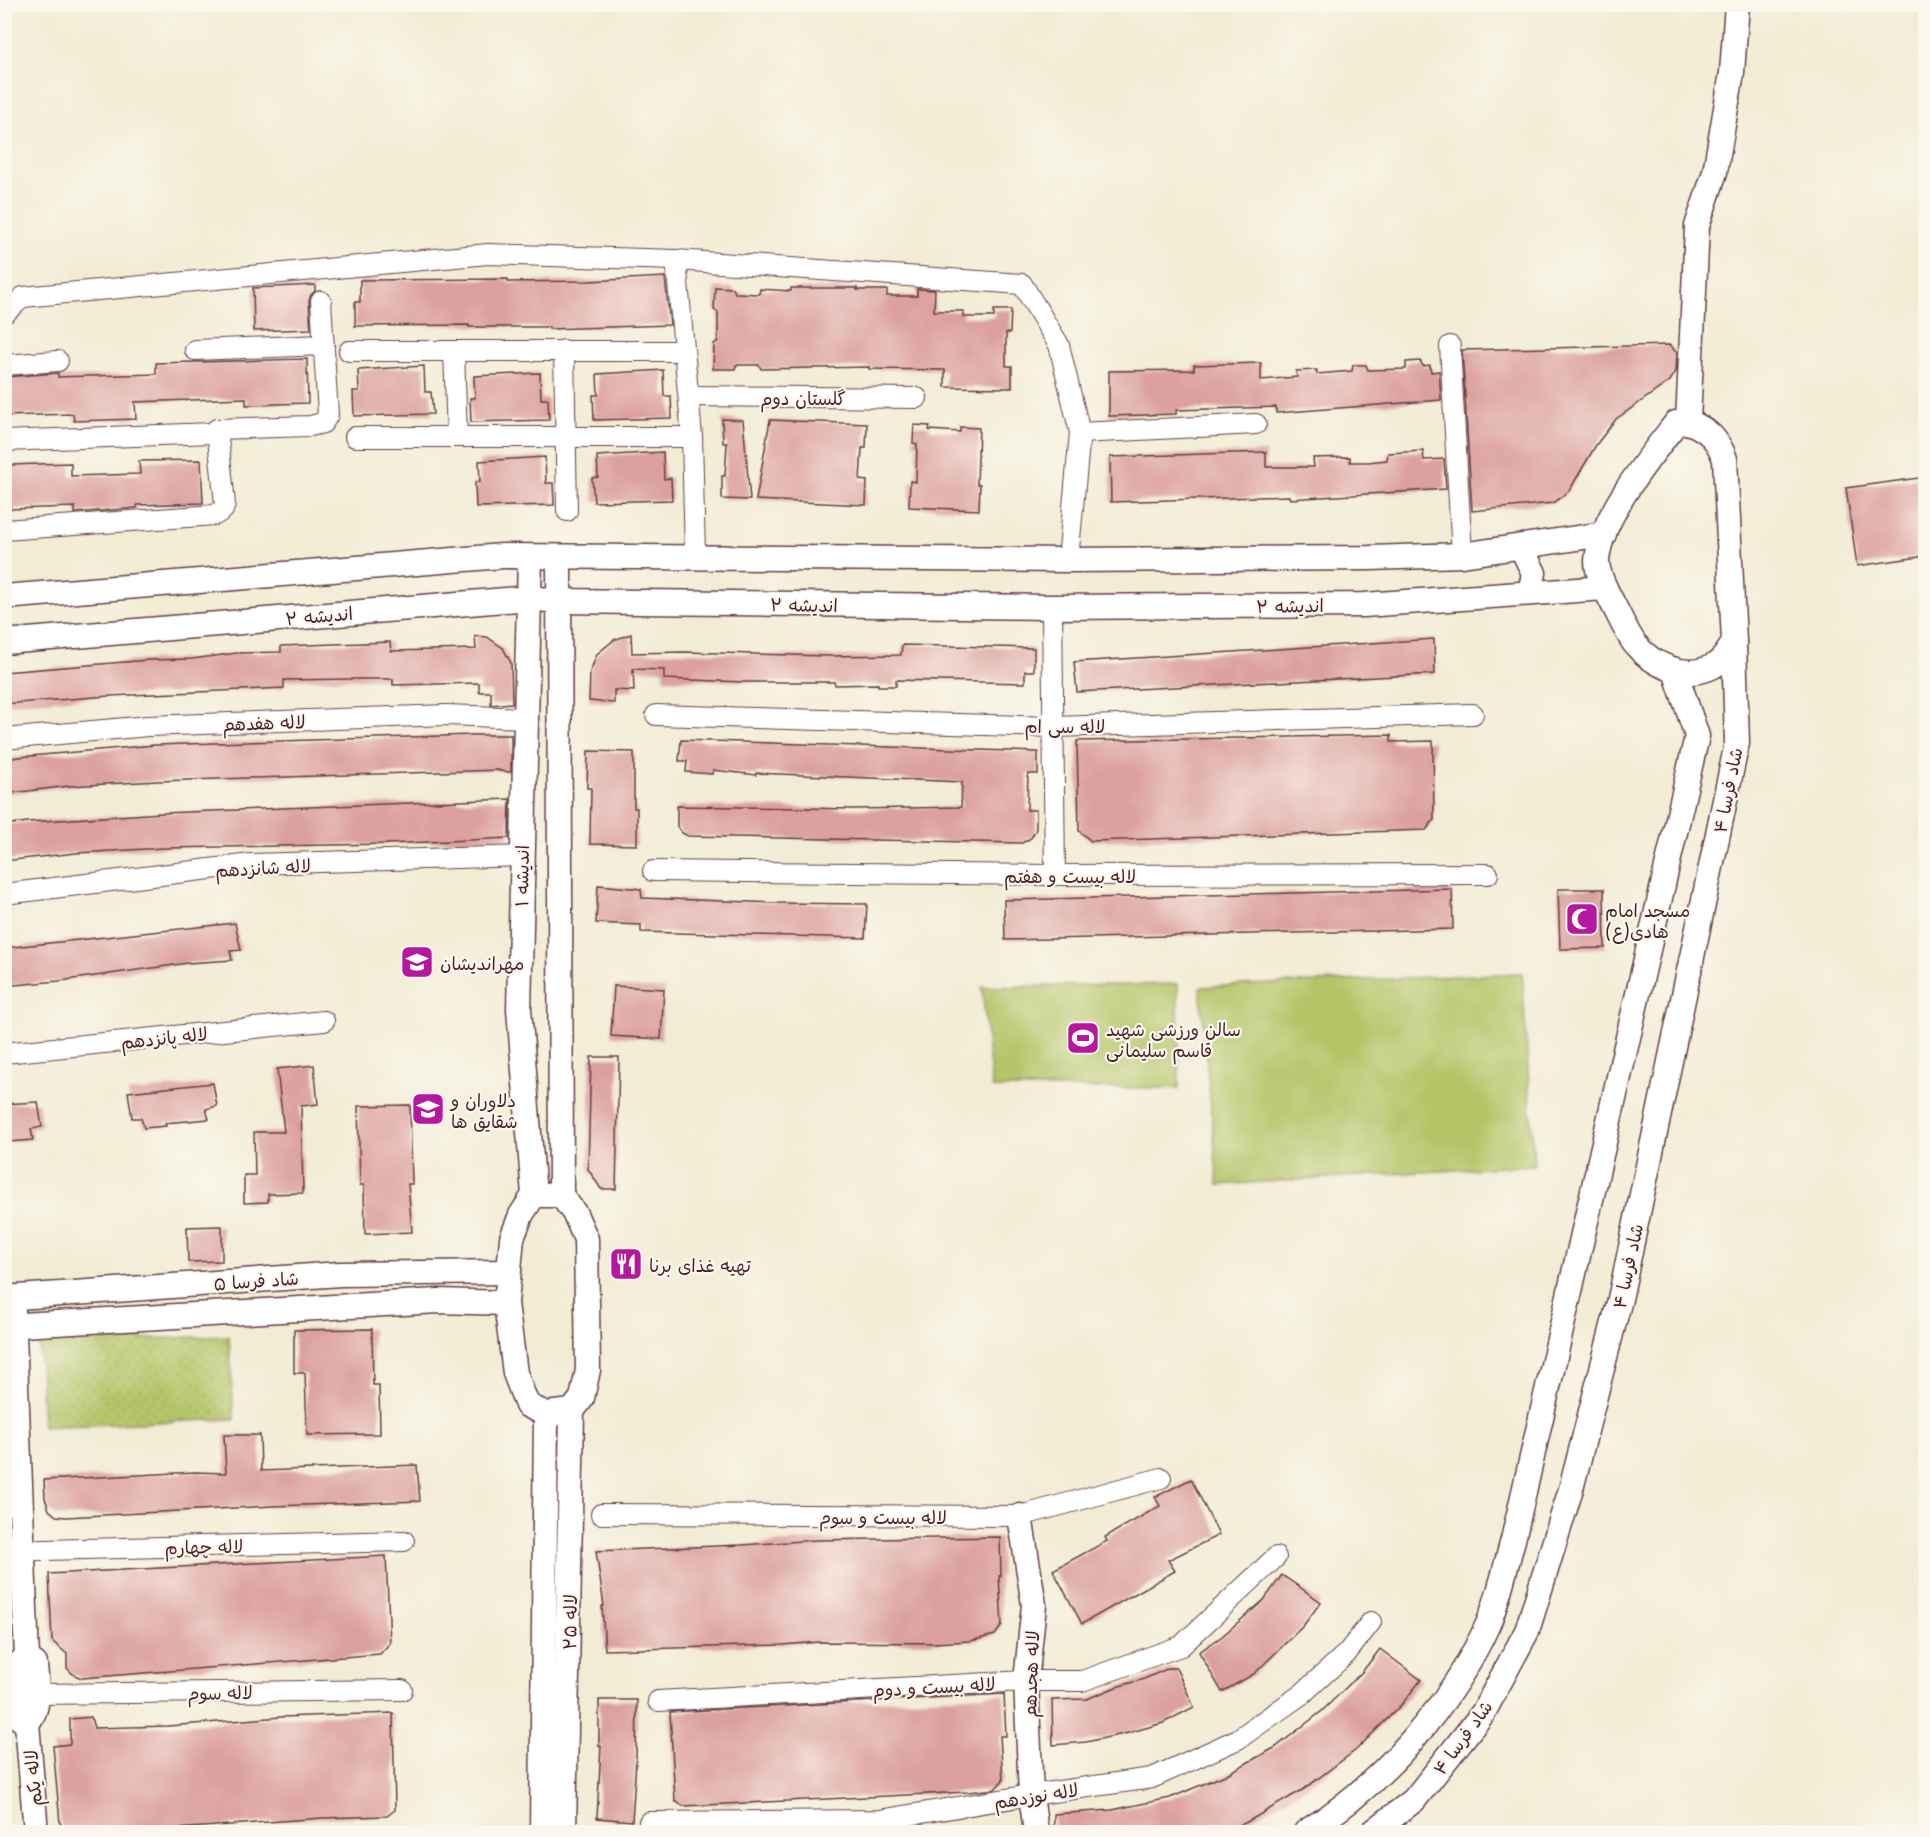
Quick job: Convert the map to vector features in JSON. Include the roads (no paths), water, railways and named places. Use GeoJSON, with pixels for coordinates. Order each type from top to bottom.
{"type":"FeatureCollection","features":[{"type":"Feature","properties":{"kind":"street"},"geometry":{"type":"LineString","coordinates":[[1734,642],[1723,658],[1710,668],[1675,671],[1657,663],[1636,645],[1605,588],[1597,564],[1601,541],[1613,513],[1654,451],[1676,423],[1688,422],[1698,226],[1715,172],[1731,74],[1737,4]]}},
{"type":"Feature","properties":{"kind":"street"},"geometry":{"type":"LineString","coordinates":[[4,314],[22,297],[488,254],[676,260],[1022,284],[1059,345],[1080,433],[1068,560]]}},
{"type":"Feature","properties":{"kind":"street"},"geometry":{"type":"LineString","coordinates":[[676,260],[692,437],[695,556]]}},
{"type":"Feature","properties":{"kind":"street"},"geometry":{"type":"LineString","coordinates":[[4,441],[212,433],[217,429],[310,426],[323,423],[328,415],[321,302]]}},
{"type":"Feature","properties":{"kind":"street"},"geometry":{"type":"LineString","coordinates":[[195,350],[324,345]]}},
{"type":"Feature","properties":{"kind":"street"},"geometry":{"type":"LineString","coordinates":[[1450,346],[1462,555]]}},
{"type":"Feature","properties":{"kind":"street"},"geometry":{"type":"LineString","coordinates":[[564,350],[567,511]]}},
{"type":"Feature","properties":{"kind":"street"},"geometry":{"type":"LineString","coordinates":[[349,351],[684,351]]}},
{"type":"Feature","properties":{"kind":"street"},"geometry":{"type":"LineString","coordinates":[[454,351],[457,437]]}},
{"type":"Feature","properties":{"kind":"street"},"geometry":{"type":"LineString","coordinates":[[4,365],[58,361]]}},
{"type":"Feature","properties":{"kind":"street","name":"گلستان دوم"},"geometry":{"type":"LineString","coordinates":[[689,396],[917,398]]}},
{"type":"Feature","properties":{"kind":"street","name":"شاد فرسا ۴"},"geometry":{"type":"LineString","coordinates":[[1374,1833],[1414,1800],[1483,1713],[1527,1631],[1567,1500],[1620,1299],[1737,743],[1725,459],[1720,446],[1712,436],[1700,426],[1688,422]]}},
{"type":"Feature","properties":{"kind":"street"},"geometry":{"type":"LineString","coordinates":[[1080,433],[1256,424]]}},
{"type":"Feature","properties":{"kind":"street"},"geometry":{"type":"LineString","coordinates":[[4,530],[215,515],[223,510],[225,504],[217,429]]}},
{"type":"Feature","properties":{"kind":"street"},"geometry":{"type":"LineString","coordinates":[[355,437],[692,437]]}},
{"type":"Feature","properties":{"kind":"street"},"geometry":{"type":"LineString","coordinates":[[4,597],[501,556],[1068,560],[1358,558],[1462,555],[1604,534]]}},
{"type":"Feature","properties":{"kind":"street"},"geometry":{"type":"LineString","coordinates":[[1521,547],[1534,573],[1530,593]]}},
{"type":"Feature","properties":{"kind":"street","name":"اندیشه ۱"},"geometry":{"type":"LineString","coordinates":[[530,557],[519,1009],[534,1195]]}},
{"type":"Feature","properties":{"kind":"street","name":"اندیشه ۱"},"geometry":{"type":"LineString","coordinates":[[559,557],[561,1195]]}},
{"type":"Feature","properties":{"kind":"street","name":"اندیشه ۲"},"geometry":{"type":"LineString","coordinates":[[4,642],[529,598],[558,601],[1052,607],[1364,605],[1605,588]]}},
{"type":"Feature","properties":{"kind":"street"},"geometry":{"type":"LineString","coordinates":[[1052,607],[1055,875]]}},
{"type":"Feature","properties":{"kind":"street","name":"شاد فرسا ۴"},"geometry":{"type":"LineString","coordinates":[[1306,1833],[1390,1767],[1448,1696],[1488,1623],[1513,1540],[1697,736],[1675,671]]}},
{"type":"Feature","properties":{"kind":"street","name":"لاله سی ام"},"geometry":{"type":"LineString","coordinates":[[656,715],[1054,727],[1473,714]]}},
{"type":"Feature","properties":{"kind":"street","name":"لاله هفدهم"},"geometry":{"type":"LineString","coordinates":[[4,739],[148,726],[447,715],[525,718]]}},
{"type":"Feature","properties":{"kind":"street","name":"لاله شانزدهم"},"geometry":{"type":"LineString","coordinates":[[4,894],[251,864],[522,856]]}},
{"type":"Feature","properties":{"kind":"street","name":"لاله بیست و هفتم"},"geometry":{"type":"LineString","coordinates":[[653,871],[1055,875],[1488,874]]}},
{"type":"Feature","properties":{"kind":"street","name":"لاله پانزدهم"},"geometry":{"type":"LineString","coordinates":[[4,1053],[324,1021]]}},
{"type":"Feature","properties":{"kind":"street"},"geometry":{"type":"LineString","coordinates":[[534,1195],[561,1195],[575,1215],[586,1239],[588,1370],[582,1398],[572,1411],[546,1414],[527,1405],[515,1373],[506,1303],[508,1272],[512,1238],[520,1215],[534,1195]]}},
{"type":"Feature","properties":{"kind":"street","name":"شاد فرسا ۵"},"geometry":{"type":"LineString","coordinates":[[8,1298],[340,1274],[508,1272]]}},
{"type":"Feature","properties":{"kind":"street"},"geometry":{"type":"LineString","coordinates":[[8,1298],[13,1551],[27,1658],[35,1664],[19,1690]]}},
{"type":"Feature","properties":{"kind":"street","name":"شاد فرسا ۵"},"geometry":{"type":"LineString","coordinates":[[9,1325],[438,1301],[506,1303]]}},
{"type":"Feature","properties":{"kind":"street","name":"لاله ۲۵"},"geometry":{"type":"LineString","coordinates":[[564,1833],[572,1411]]}},
{"type":"Feature","properties":{"kind":"street","name":"لاله ۲۵"},"geometry":{"type":"LineString","coordinates":[[542,1833],[546,1414]]}},
{"type":"Feature","properties":{"kind":"street","name":"لاله بیست و سوم"},"geometry":{"type":"LineString","coordinates":[[601,1514],[1020,1516],[1161,1478]]}},
{"type":"Feature","properties":{"kind":"street"},"geometry":{"type":"LineString","coordinates":[[545,1491],[552,1485],[559,1484],[572,1491]]}},
{"type":"Feature","properties":{"kind":"street","name":"لاله هجدهم"},"geometry":{"type":"LineString","coordinates":[[1020,1516],[1034,1605],[1026,1681],[1031,1795],[1036,1833]]}},
{"type":"Feature","properties":{"kind":"street","name":"لاله چهارم"},"geometry":{"type":"LineString","coordinates":[[13,1551],[404,1541]]}},
{"type":"Feature","properties":{"kind":"street","name":"لاله بیست و دوم"},"geometry":{"type":"LineString","coordinates":[[658,1701],[1026,1681],[1082,1681],[1181,1646],[1276,1557]]}},
{"type":"Feature","properties":{"kind":"street","name":"لاله نوزدهم"},"geometry":{"type":"LineString","coordinates":[[649,1822],[879,1820],[1152,1778],[1238,1739],[1302,1694],[1347,1653],[1371,1622]]}},
{"type":"Feature","properties":{"kind":"street","name":"لاله سوم"},"geometry":{"type":"LineString","coordinates":[[19,1690],[402,1690]]}},
{"type":"Feature","properties":{"kind":"street","name":"لاله یکم"},"geometry":{"type":"LineString","coordinates":[[19,1690],[15,1707],[18,1717],[27,1723],[36,1833]]}},
{"type":"Feature","properties":{"kind":"place","name":"مسجد امام هادی(ع)"},"geometry":{"type":"Point","coordinates":[1582,919]}},
{"type":"Feature","properties":{"kind":"place","name":"مهراندیشان"},"geometry":{"type":"Point","coordinates":[417,962]}},
{"type":"Feature","properties":{"kind":"place","name":"سالن ورزشی شهید قاسم سلیمانی"},"geometry":{"type":"Point","coordinates":[1083,1038]}},
{"type":"Feature","properties":{"kind":"place","name":"دلاوران و شقایق ها"},"geometry":{"type":"Point","coordinates":[428,1109]}},
{"type":"Feature","properties":{"kind":"place","name":"تهیه غذای برنا"},"geometry":{"type":"Point","coordinates":[626,1264]}}]}
